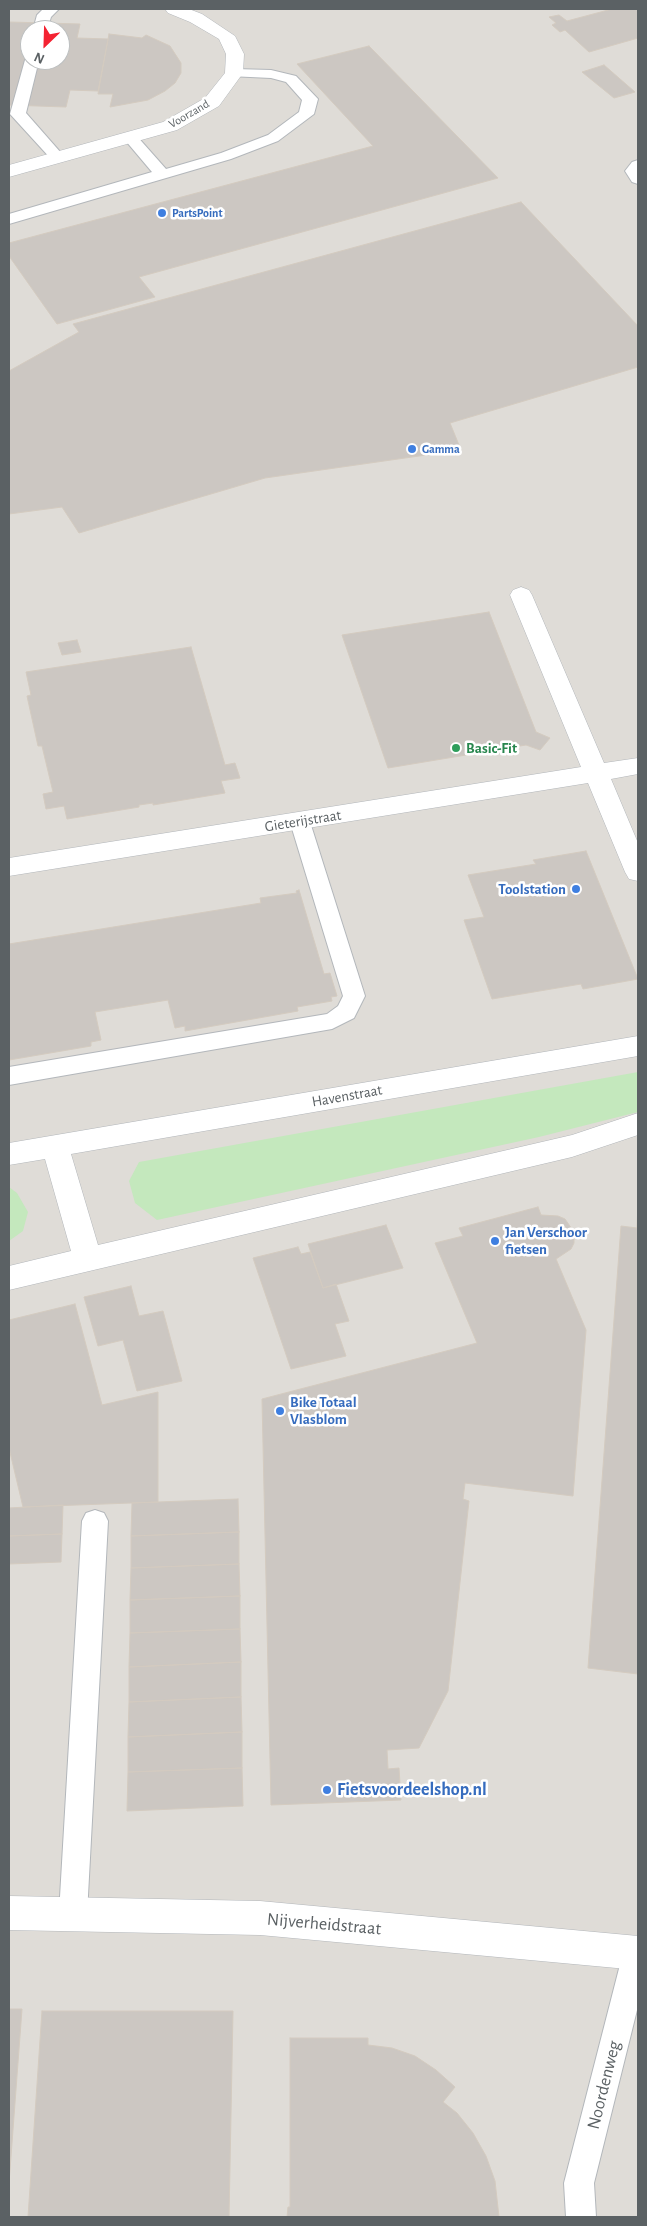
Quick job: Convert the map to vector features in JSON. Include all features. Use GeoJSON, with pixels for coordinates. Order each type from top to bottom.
{"type":"FeatureCollection","features":[{"type":"Feature","properties":{"kind":"street"},"geometry":{"type":"LineString","coordinates":[[174,9],[196,18],[226,36],[234,54],[234,73]]}},
{"type":"Feature","properties":{"kind":"street","name":"Voorzand"},"geometry":{"type":"LineString","coordinates":[[9,171],[170,126],[212,102],[234,73]]}},
{"type":"Feature","properties":{"kind":"street"},"geometry":{"type":"LineString","coordinates":[[521,595],[638,872]]}},
{"type":"Feature","properties":{"kind":"street","name":"Gieterijstraat"},"geometry":{"type":"LineString","coordinates":[[9,867],[300,822],[638,766]]}},
{"type":"Feature","properties":{"kind":"street","name":"Havenstraat"},"geometry":{"type":"LineString","coordinates":[[9,1154],[638,1046]]}},
{"type":"Feature","properties":{"kind":"street"},"geometry":{"type":"LineString","coordinates":[[9,1278],[572,1146],[638,1124]]}},
{"type":"Feature","properties":{"kind":"street"},"geometry":{"type":"LineString","coordinates":[[55,1146],[88,1259]]}},
{"type":"Feature","properties":{"kind":"street","name":"Nijverheidstraat"},"geometry":{"type":"LineString","coordinates":[[9,1913],[260,1918],[638,1953]]}},
{"type":"Feature","properties":{"kind":"lane"},"geometry":{"type":"LineString","coordinates":[[43,20],[44,15],[52,9]]}},
{"type":"Feature","properties":{"kind":"lane"},"geometry":{"type":"LineString","coordinates":[[29,70],[18,114],[57,158]]}},
{"type":"Feature","properties":{"kind":"lane"},"geometry":{"type":"LineString","coordinates":[[9,219],[226,156],[274,138],[306,114],[310,99],[291,79],[271,74],[234,73]]}},
{"type":"Feature","properties":{"kind":"lane"},"geometry":{"type":"LineString","coordinates":[[130,138],[162,174]]}},
{"type":"Feature","properties":{"kind":"lane"},"geometry":{"type":"LineString","coordinates":[[638,165],[633,172],[638,179]]}},
{"type":"Feature","properties":{"kind":"lane"},"geometry":{"type":"LineString","coordinates":[[9,1076],[332,1021],[346,1012],[354,996],[300,822]]}},
{"type":"Feature","properties":{"kind":"lane"},"geometry":{"type":"LineString","coordinates":[[73,1914],[95,1521]]}},
{"type":"Feature","properties":{"kind":"lane","name":"Noordenweg"},"geometry":{"type":"LineString","coordinates":[[581,2217],[579,2183],[638,1953]]}},
{"type":"Feature","properties":{"kind":"shaded area"},"geometry":{"type":"Polygon","coordinates":[[[9,9],[638,9],[638,2217],[9,2217],[9,9]]]}},
{"type":"Feature","properties":{"kind":"green space"},"geometry":{"type":"Polygon","coordinates":[[[638,1072],[638,1112],[539,1137],[157,1220],[135,1203],[129,1181],[139,1162],[638,1072]]]}},
{"type":"Feature","properties":{"kind":"green space"},"geometry":{"type":"Polygon","coordinates":[[[9,1187],[17,1193],[28,1212],[23,1231],[9,1241],[9,1187]]]}},
{"type":"Feature","properties":{"kind":"building"},"geometry":{"type":"Polygon","coordinates":[[[612,9],[638,9],[638,38],[589,52],[565,30],[560,32],[552,25],[556,23],[549,17],[559,15],[567,21],[612,9]]]}},
{"type":"Feature","properties":{"kind":"building"},"geometry":{"type":"Polygon","coordinates":[[[9,22],[20,22],[20,70],[70,70],[70,24],[80,24],[77,38],[108,39],[98,91],[70,90],[66,107],[9,105],[9,22]]]}},
{"type":"Feature","properties":{"kind":"building"},"geometry":{"type":"Polygon","coordinates":[[[109,34],[142,38],[146,35],[170,46],[181,63],[181,73],[175,83],[148,100],[110,107],[113,94],[98,94],[109,34]]]}},
{"type":"Feature","properties":{"kind":"building"},"geometry":{"type":"Polygon","coordinates":[[[369,46],[498,178],[139,277],[155,297],[57,324],[9,256],[9,243],[373,146],[297,64],[369,46]]]}},
{"type":"Feature","properties":{"kind":"building"},"geometry":{"type":"Polygon","coordinates":[[[604,65],[635,92],[614,98],[582,72],[604,65]]]}},
{"type":"Feature","properties":{"kind":"building"},"geometry":{"type":"Polygon","coordinates":[[[521,202],[638,326],[638,367],[450,423],[461,450],[265,478],[79,533],[62,507],[9,514],[9,371],[79,332],[73,324],[521,202]]]}},
{"type":"Feature","properties":{"kind":"building"},"geometry":{"type":"Polygon","coordinates":[[[489,612],[536,732],[550,738],[540,750],[526,745],[388,768],[342,635],[489,612]]]}},
{"type":"Feature","properties":{"kind":"building"},"geometry":{"type":"Polygon","coordinates":[[[77,640],[81,652],[62,655],[58,643],[77,640]]]}},
{"type":"Feature","properties":{"kind":"building"},"geometry":{"type":"Polygon","coordinates":[[[191,647],[225,765],[235,763],[240,778],[221,781],[225,793],[153,805],[153,803],[139,805],[139,807],[67,819],[64,806],[46,809],[43,794],[53,792],[42,746],[38,746],[27,696],[31,695],[26,672],[191,647]]]}},
{"type":"Feature","properties":{"kind":"building"},"geometry":{"type":"Polygon","coordinates":[[[586,851],[638,979],[583,989],[581,984],[492,999],[464,920],[484,917],[468,875],[536,864],[533,860],[586,851]]]}},
{"type":"Feature","properties":{"kind":"building"},"geometry":{"type":"Polygon","coordinates":[[[299,890],[324,974],[330,973],[337,996],[331,997],[332,1001],[297,1007],[298,1011],[185,1031],[185,1026],[175,1028],[168,1000],[95,1012],[101,1040],[91,1042],[91,1046],[9,1060],[9,944],[261,903],[260,898],[297,893],[296,891],[299,890]]]}},
{"type":"Feature","properties":{"kind":"building"},"geometry":{"type":"Polygon","coordinates":[[[638,1204],[638,1674],[588,1668],[621,1226],[637,1228],[638,1204]]]}},
{"type":"Feature","properties":{"kind":"building"},"geometry":{"type":"Polygon","coordinates":[[[538,1207],[541,1215],[558,1216],[565,1219],[574,1232],[574,1243],[571,1249],[556,1259],[586,1330],[573,1496],[465,1483],[463,1499],[469,1501],[448,1691],[419,1748],[387,1750],[388,1769],[399,1768],[401,1800],[271,1805],[262,1399],[477,1343],[435,1243],[463,1236],[459,1228],[538,1207]]]}},
{"type":"Feature","properties":{"kind":"building"},"geometry":{"type":"Polygon","coordinates":[[[386,1225],[403,1268],[323,1288],[308,1244],[386,1225]]]}},
{"type":"Feature","properties":{"kind":"building"},"geometry":{"type":"Polygon","coordinates":[[[298,1247],[301,1254],[310,1252],[323,1288],[336,1284],[349,1321],[335,1324],[346,1356],[291,1369],[253,1258],[298,1247]]]}},
{"type":"Feature","properties":{"kind":"building"},"geometry":{"type":"Polygon","coordinates":[[[131,1286],[139,1316],[163,1311],[182,1381],[137,1391],[123,1340],[98,1346],[84,1297],[131,1286]]]}},
{"type":"Feature","properties":{"kind":"building"},"geometry":{"type":"Polygon","coordinates":[[[75,1304],[102,1405],[158,1392],[158,1502],[23,1507],[9,1448],[9,1320],[75,1304]]]}},
{"type":"Feature","properties":{"kind":"building"},"geometry":{"type":"Polygon","coordinates":[[[238,1499],[239,1532],[131,1536],[132,1503],[238,1499]]]}},
{"type":"Feature","properties":{"kind":"building"},"geometry":{"type":"Polygon","coordinates":[[[63,1505],[62,1534],[9,1536],[9,1508],[63,1505]]]}},
{"type":"Feature","properties":{"kind":"building"},"geometry":{"type":"Polygon","coordinates":[[[239,1532],[239,1564],[131,1568],[131,1536],[239,1532]]]}},
{"type":"Feature","properties":{"kind":"building"},"geometry":{"type":"Polygon","coordinates":[[[62,1534],[61,1562],[9,1564],[9,1536],[62,1534]]]}},
{"type":"Feature","properties":{"kind":"building"},"geometry":{"type":"Polygon","coordinates":[[[239,1564],[240,1596],[130,1600],[131,1568],[239,1564]]]}},
{"type":"Feature","properties":{"kind":"building"},"geometry":{"type":"Polygon","coordinates":[[[240,1596],[240,1629],[130,1633],[130,1600],[240,1596]]]}},
{"type":"Feature","properties":{"kind":"building"},"geometry":{"type":"Polygon","coordinates":[[[240,1629],[241,1662],[129,1667],[130,1633],[240,1629]]]}},
{"type":"Feature","properties":{"kind":"building"},"geometry":{"type":"Polygon","coordinates":[[[241,1662],[241,1697],[129,1702],[129,1667],[241,1662]]]}},
{"type":"Feature","properties":{"kind":"building"},"geometry":{"type":"Polygon","coordinates":[[[241,1697],[242,1732],[128,1737],[129,1702],[241,1697]]]}},
{"type":"Feature","properties":{"kind":"building"},"geometry":{"type":"Polygon","coordinates":[[[242,1732],[242,1768],[128,1772],[128,1737],[242,1732]]]}},
{"type":"Feature","properties":{"kind":"building"},"geometry":{"type":"Polygon","coordinates":[[[242,1768],[243,1806],[127,1811],[128,1772],[242,1768]]]}},
{"type":"Feature","properties":{"kind":"building"},"geometry":{"type":"Polygon","coordinates":[[[9,2009],[22,2009],[9,2183],[9,2009]]]}},
{"type":"Feature","properties":{"kind":"building"},"geometry":{"type":"Polygon","coordinates":[[[42,2011],[233,2011],[229,2217],[28,2217],[42,2011]]]}},
{"type":"Feature","properties":{"kind":"building"},"geometry":{"type":"Polygon","coordinates":[[[290,2038],[368,2038],[368,2045],[392,2048],[415,2056],[436,2070],[455,2087],[443,2102],[457,2113],[473,2133],[486,2156],[495,2181],[499,2217],[287,2217],[288,2207],[290,2207],[290,2038]]]}},
{"type":"Feature","properties":{"kind":"place","name":"PartsPoint"},"geometry":{"type":"Point","coordinates":[162,213]}},
{"type":"Feature","properties":{"kind":"place","name":"Gamma"},"geometry":{"type":"Point","coordinates":[412,449]}},
{"type":"Feature","properties":{"kind":"place","name":"Basic-Fit"},"geometry":{"type":"Point","coordinates":[456,748]}},
{"type":"Feature","properties":{"kind":"place","name":"Toolstation"},"geometry":{"type":"Point","coordinates":[576,889]}},
{"type":"Feature","properties":{"kind":"place","name":"Jan Verschoor fietsen"},"geometry":{"type":"Point","coordinates":[495,1241]}},
{"type":"Feature","properties":{"kind":"place","name":"Bike Totaal Vlasblom"},"geometry":{"type":"Point","coordinates":[280,1411]}},
{"type":"Feature","properties":{"kind":"place","name":"Fietsvoordeelshop.nl"},"geometry":{"type":"Point","coordinates":[327,1790]}}]}
